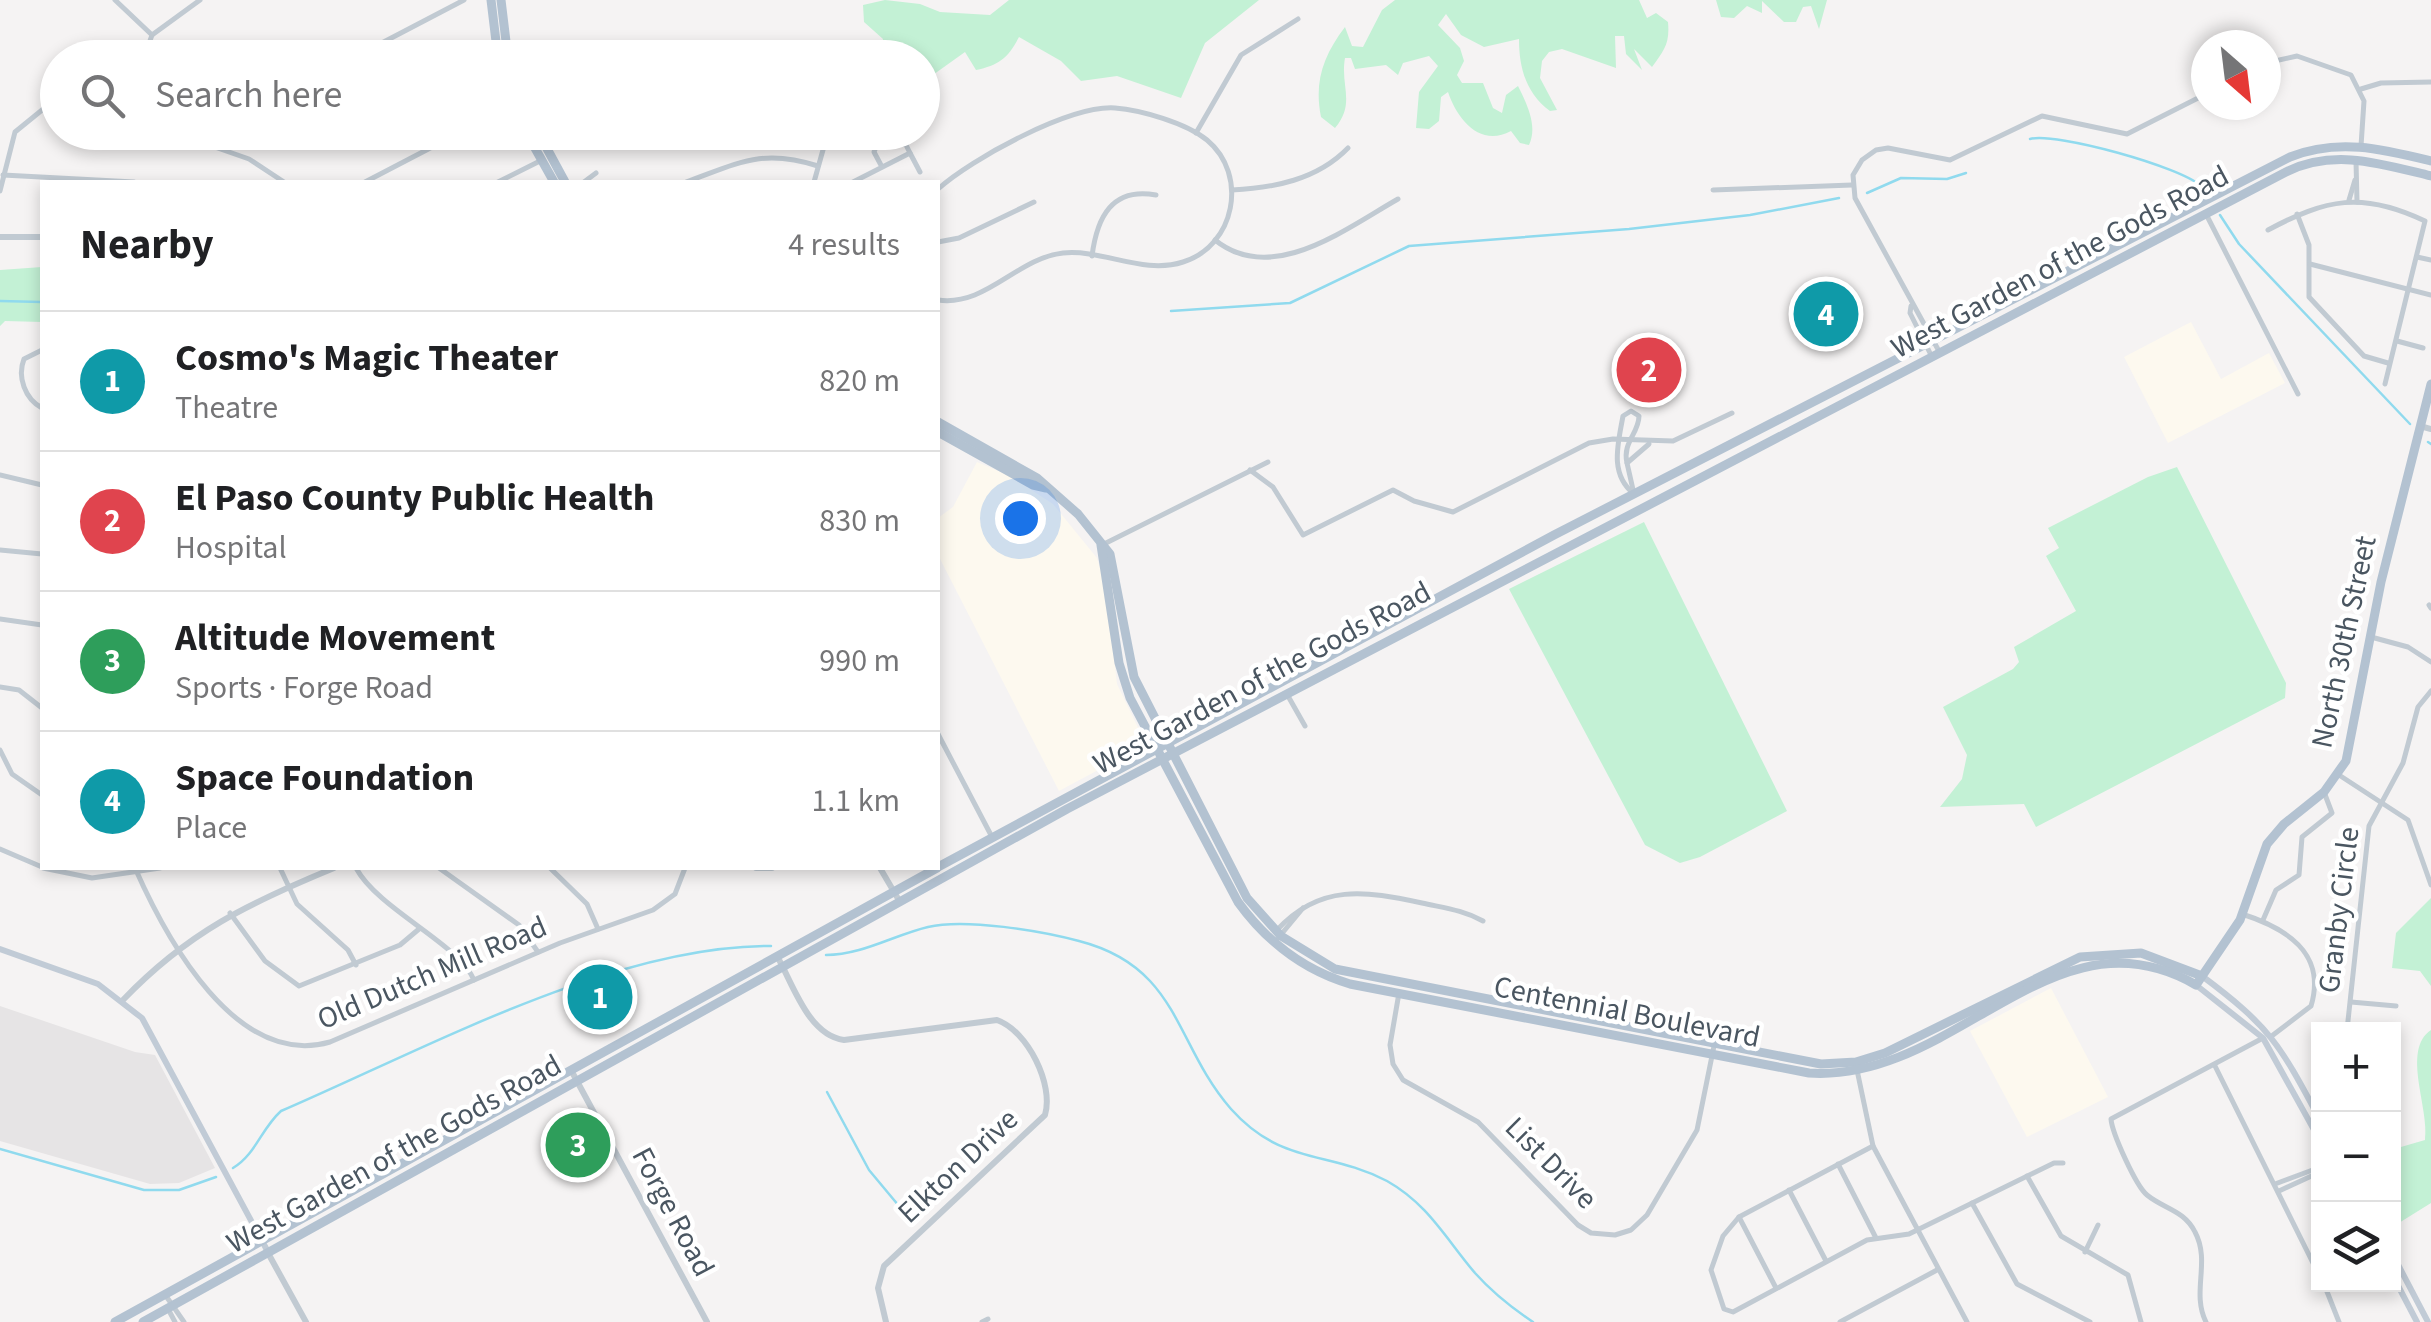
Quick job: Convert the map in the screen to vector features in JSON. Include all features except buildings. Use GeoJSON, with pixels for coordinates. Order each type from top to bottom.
{"type":"FeatureCollection","features":[{"type":"Feature","properties":{"kind":"main road"},"geometry":{"type":"LineString","coordinates":[[491,0],[500,40]]}},
{"type":"Feature","properties":{"kind":"main road"},"geometry":{"type":"LineString","coordinates":[[501,0],[502,40]]}},
{"type":"Feature","properties":{"kind":"main road"},"geometry":{"type":"LineString","coordinates":[[2335,159],[2360,146]]}},
{"type":"Feature","properties":{"kind":"main road","name":"West Garden of the Gods Road"},"geometry":{"type":"LineString","coordinates":[[940,865],[1634,494],[2290,157],[2323,147],[2360,146],[2431,161]]}},
{"type":"Feature","properties":{"kind":"main road"},"geometry":{"type":"LineString","coordinates":[[540,150],[563,180]]}},
{"type":"Feature","properties":{"kind":"main road"},"geometry":{"type":"LineString","coordinates":[[544,150],[553,180]]}},
{"type":"Feature","properties":{"kind":"main road","name":"West Garden of the Gods Road"},"geometry":{"type":"LineString","coordinates":[[143,1322],[1162,758],[2296,168],[2335,159],[2356,159],[2431,176]]}},
{"type":"Feature","properties":{"kind":"main road","name":"North 30th Street"},"geometry":{"type":"LineString","coordinates":[[2199,981],[2242,914],[2267,844],[2284,824],[2324,792],[2348,755],[2371,636],[2426,427],[2431,384]]}},
{"type":"Feature","properties":{"kind":"main road","name":"Centennial Boulevard"},"geometry":{"type":"LineString","coordinates":[[940,423],[1038,478],[1078,514],[1110,554],[1118,578],[1134,677],[1247,898],[1275,938]]}},
{"type":"Feature","properties":{"kind":"main road","name":"Centennial Boulevard"},"geometry":{"type":"LineString","coordinates":[[940,433],[1033,486],[1046,488]]}},
{"type":"Feature","properties":{"kind":"main road","name":"Centennial Boulevard"},"geometry":{"type":"LineString","coordinates":[[1102,545],[1120,671],[1238,902],[1275,938],[1335,969],[1400,990],[1512,1015],[1713,1050],[1856,1067],[2080,958],[2111,952],[2142,953],[2251,1012],[2273,1035],[2316,1112]]}},
{"type":"Feature","properties":{"kind":"main road"},"geometry":{"type":"LineString","coordinates":[[1365,652],[1444,605],[1449,594]]}},
{"type":"Feature","properties":{"kind":"main road","name":"West Garden of the Gods Road"},"geometry":{"type":"LineString","coordinates":[[115,1322],[932,870]]}},
{"type":"Feature","properties":{"kind":"main road"},"geometry":{"type":"LineString","coordinates":[[0,949],[98,984],[124,1000],[158,1043],[268,1252]]}},
{"type":"Feature","properties":{"kind":"main road","name":"Centennial Boulevard"},"geometry":{"type":"LineString","coordinates":[[2199,981],[2262,1038],[2311,1125]]}},
{"type":"Feature","properties":{"kind":"main road","name":"Centennial Boulevard"},"geometry":{"type":"LineString","coordinates":[[1400,990],[1584,1020],[1713,1050]]}},
{"type":"Feature","properties":{"kind":"main road"},"geometry":{"type":"LineString","coordinates":[[1512,1015],[1571,1023],[1584,1020]]}},
{"type":"Feature","properties":{"kind":"main road"},"geometry":{"type":"LineString","coordinates":[[2401,1270],[2428,1322]]}},
{"type":"Feature","properties":{"kind":"main road"},"geometry":{"type":"LineString","coordinates":[[2401,1291],[2417,1322]]}},
{"type":"Feature","properties":{"kind":"street"},"geometry":{"type":"LineString","coordinates":[[116,0],[152,35]]}},
{"type":"Feature","properties":{"kind":"street"},"geometry":{"type":"LineString","coordinates":[[150,40],[200,0]]}},
{"type":"Feature","properties":{"kind":"street"},"geometry":{"type":"LineString","coordinates":[[383,40],[464,0]]}},
{"type":"Feature","properties":{"kind":"street"},"geometry":{"type":"LineString","coordinates":[[1196,133],[1241,55],[1298,19]]}},
{"type":"Feature","properties":{"kind":"street"},"geometry":{"type":"LineString","coordinates":[[385,26],[390,36]]}},
{"type":"Feature","properties":{"kind":"street"},"geometry":{"type":"LineString","coordinates":[[2281,60],[2297,56],[2346,71],[2362,89],[2360,146]]}},
{"type":"Feature","properties":{"kind":"street"},"geometry":{"type":"LineString","coordinates":[[2362,89],[2381,83],[2431,82]]}},
{"type":"Feature","properties":{"kind":"street"},"geometry":{"type":"LineString","coordinates":[[1936,355],[1918,309],[1911,306],[1852,185],[1860,163],[1876,150],[1888,148],[1950,160],[2042,116],[2126,134],[2191,102]]}},
{"type":"Feature","properties":{"kind":"street"},"geometry":{"type":"LineString","coordinates":[[940,187],[1010,142],[1093,110],[1123,109],[1196,133],[1224,160],[1232,190],[1230,215],[1215,240],[1194,258],[1172,265],[1054,255],[972,297],[940,300]]}},
{"type":"Feature","properties":{"kind":"street"},"geometry":{"type":"LineString","coordinates":[[0,191],[15,132],[40,111]]}},
{"type":"Feature","properties":{"kind":"street"},"geometry":{"type":"LineString","coordinates":[[1232,190],[1284,184],[1328,165],[1348,148]]}},
{"type":"Feature","properties":{"kind":"street"},"geometry":{"type":"LineString","coordinates":[[224,150],[281,180]]}},
{"type":"Feature","properties":{"kind":"street"},"geometry":{"type":"LineString","coordinates":[[369,180],[426,150]]}},
{"type":"Feature","properties":{"kind":"street"},"geometry":{"type":"LineString","coordinates":[[814,180],[823,150]]}},
{"type":"Feature","properties":{"kind":"street"},"geometry":{"type":"LineString","coordinates":[[875,150],[882,168]]}},
{"type":"Feature","properties":{"kind":"street"},"geometry":{"type":"LineString","coordinates":[[908,150],[920,172]]}},
{"type":"Feature","properties":{"kind":"street"},"geometry":{"type":"LineString","coordinates":[[857,180],[910,153]]}},
{"type":"Feature","properties":{"kind":"street"},"geometry":{"type":"LineString","coordinates":[[692,180],[764,156],[785,156],[818,166]]}},
{"type":"Feature","properties":{"kind":"street"},"geometry":{"type":"LineString","coordinates":[[502,180],[546,158]]}},
{"type":"Feature","properties":{"kind":"street"},"geometry":{"type":"LineString","coordinates":[[2353,201],[2356,159]]}},
{"type":"Feature","properties":{"kind":"street"},"geometry":{"type":"LineString","coordinates":[[587,180],[596,173]]}},
{"type":"Feature","properties":{"kind":"street"},"geometry":{"type":"LineString","coordinates":[[3,175],[97,180]]}},
{"type":"Feature","properties":{"kind":"street"},"geometry":{"type":"LineString","coordinates":[[1712,190],[1852,185]]}},
{"type":"Feature","properties":{"kind":"street"},"geometry":{"type":"LineString","coordinates":[[1092,256],[1096,228],[1106,208],[1134,193],[1156,195]]}},
{"type":"Feature","properties":{"kind":"street"},"geometry":{"type":"LineString","coordinates":[[1215,240],[1246,258],[1274,258],[1338,232],[1398,198]]}},
{"type":"Feature","properties":{"kind":"street"},"geometry":{"type":"LineString","coordinates":[[2268,230],[2324,203],[2353,201],[2422,219],[2425,224],[2418,257],[2384,384]]}},
{"type":"Feature","properties":{"kind":"street"},"geometry":{"type":"LineString","coordinates":[[940,242],[959,238],[1034,202]]}},
{"type":"Feature","properties":{"kind":"street"},"geometry":{"type":"LineString","coordinates":[[2206,214],[2298,394]]}},
{"type":"Feature","properties":{"kind":"street"},"geometry":{"type":"LineString","coordinates":[[2298,214],[2309,245],[2306,287],[2312,302],[2364,356],[2390,363]]}},
{"type":"Feature","properties":{"kind":"street"},"geometry":{"type":"LineString","coordinates":[[0,237],[40,238]]}},
{"type":"Feature","properties":{"kind":"street"},"geometry":{"type":"LineString","coordinates":[[2418,257],[2431,260]]}},
{"type":"Feature","properties":{"kind":"street"},"geometry":{"type":"LineString","coordinates":[[2310,264],[2431,294]]}},
{"type":"Feature","properties":{"kind":"street"},"geometry":{"type":"LineString","coordinates":[[2396,341],[2423,348]]}},
{"type":"Feature","properties":{"kind":"street"},"geometry":{"type":"LineString","coordinates":[[40,351],[24,359],[20,372],[30,399],[40,406]]}},
{"type":"Feature","properties":{"kind":"street"},"geometry":{"type":"LineString","coordinates":[[1634,412],[1639,425],[1629,440],[1627,463],[1634,494],[1618,472],[1623,416],[1634,412]]}},
{"type":"Feature","properties":{"kind":"street"},"geometry":{"type":"LineString","coordinates":[[1250,470],[1274,488],[1298,532],[1306,534],[1393,490],[1414,502],[1453,512],[1583,446],[1620,439],[1652,442],[1689,437],[1732,414]]}},
{"type":"Feature","properties":{"kind":"street"},"geometry":{"type":"LineString","coordinates":[[1627,463],[1652,442]]}},
{"type":"Feature","properties":{"kind":"street"},"geometry":{"type":"LineString","coordinates":[[1102,545],[1268,462]]}},
{"type":"Feature","properties":{"kind":"street"},"geometry":{"type":"LineString","coordinates":[[0,475],[40,485]]}},
{"type":"Feature","properties":{"kind":"street"},"geometry":{"type":"LineString","coordinates":[[0,550],[40,554]]}},
{"type":"Feature","properties":{"kind":"street"},"geometry":{"type":"LineString","coordinates":[[0,619],[40,625]]}},
{"type":"Feature","properties":{"kind":"street"},"geometry":{"type":"LineString","coordinates":[[2371,636],[2408,647],[2431,662]]}},
{"type":"Feature","properties":{"kind":"street"},"geometry":{"type":"LineString","coordinates":[[0,686],[20,690],[40,706]]}},
{"type":"Feature","properties":{"kind":"street","name":"Granby Circle"},"geometry":{"type":"LineString","coordinates":[[2348,1022],[2367,836],[2402,763],[2418,707],[2431,692]]}},
{"type":"Feature","properties":{"kind":"street"},"geometry":{"type":"LineString","coordinates":[[1286,693],[1305,726]]}},
{"type":"Feature","properties":{"kind":"street"},"geometry":{"type":"LineString","coordinates":[[940,738],[998,848]]}},
{"type":"Feature","properties":{"kind":"street"},"geometry":{"type":"LineString","coordinates":[[0,750],[7,769],[40,794]]}},
{"type":"Feature","properties":{"kind":"street"},"geometry":{"type":"LineString","coordinates":[[2339,774],[2381,800],[2412,826],[2431,885]]}},
{"type":"Feature","properties":{"kind":"street"},"geometry":{"type":"LineString","coordinates":[[2263,920],[2276,890],[2299,875],[2302,837],[2332,813],[2324,792]]}},
{"type":"Feature","properties":{"kind":"street"},"geometry":{"type":"LineString","coordinates":[[0,849],[40,866]]}},
{"type":"Feature","properties":{"kind":"street"},"geometry":{"type":"LineString","coordinates":[[56,870],[92,878],[137,870]]}},
{"type":"Feature","properties":{"kind":"street","name":"Old Dutch Mill Road"},"geometry":{"type":"LineString","coordinates":[[137,870],[177,949],[246,1026],[272,1042],[294,1047],[330,1042],[538,953],[662,906],[680,888],[685,870]]}},
{"type":"Feature","properties":{"kind":"street"},"geometry":{"type":"LineString","coordinates":[[281,870],[297,904],[348,950],[356,965]]}},
{"type":"Feature","properties":{"kind":"street"},"geometry":{"type":"LineString","coordinates":[[124,1000],[177,949],[230,912],[329,870]]}},
{"type":"Feature","properties":{"kind":"street"},"geometry":{"type":"LineString","coordinates":[[357,870],[419,929],[461,959],[474,980]]}},
{"type":"Feature","properties":{"kind":"street"},"geometry":{"type":"LineString","coordinates":[[442,870],[519,925],[538,953]]}},
{"type":"Feature","properties":{"kind":"street"},"geometry":{"type":"LineString","coordinates":[[552,870],[587,904],[598,930]]}},
{"type":"Feature","properties":{"kind":"street"},"geometry":{"type":"LineString","coordinates":[[881,870],[900,902]]}},
{"type":"Feature","properties":{"kind":"street"},"geometry":{"type":"LineString","coordinates":[[1275,938],[1302,908],[1324,897],[1359,890],[1468,912],[1483,921]]}},
{"type":"Feature","properties":{"kind":"street"},"geometry":{"type":"LineString","coordinates":[[230,912],[265,960],[293,985],[304,986],[400,945],[419,929]]}},
{"type":"Feature","properties":{"kind":"street"},"geometry":{"type":"LineString","coordinates":[[2242,914],[2286,931],[2309,960],[2313,972],[2311,1006],[2273,1035]]}},
{"type":"Feature","properties":{"kind":"street","name":"Elkton Drive"},"geometry":{"type":"LineString","coordinates":[[777,956],[816,1025],[828,1036],[844,1040],[997,1020],[1019,1036],[1046,1086],[1045,1115],[884,1266],[878,1288],[886,1322]]}},
{"type":"Feature","properties":{"kind":"street","name":"List Drive"},"geometry":{"type":"LineString","coordinates":[[1400,990],[1390,1045],[1393,1064],[1403,1080],[1478,1122],[1578,1225],[1598,1234],[1623,1233],[1647,1215],[1698,1130],[1713,1050]]}},
{"type":"Feature","properties":{"kind":"street"},"geometry":{"type":"LineString","coordinates":[[2351,1002],[2396,1006]]}},
{"type":"Feature","properties":{"kind":"street"},"geometry":{"type":"LineString","coordinates":[[2206,1322],[2197,1298],[2202,1264],[2199,1239],[2179,1213],[2143,1192],[2111,1124],[2117,1112],[2262,1038]]}},
{"type":"Feature","properties":{"kind":"street"},"geometry":{"type":"LineString","coordinates":[[2214,1064],[2311,1258]]}},
{"type":"Feature","properties":{"kind":"street"},"geometry":{"type":"LineString","coordinates":[[1856,1067],[1873,1146],[1965,1321]]}},
{"type":"Feature","properties":{"kind":"street","name":"Forge Road"},"geometry":{"type":"LineString","coordinates":[[571,1070],[707,1322]]}},
{"type":"Feature","properties":{"kind":"street"},"geometry":{"type":"LineString","coordinates":[[1873,1146],[1739,1217],[1727,1228],[1712,1263],[1712,1284],[1724,1309],[1733,1312],[1876,1238],[1916,1230],[2028,1176],[2064,1163]]}},
{"type":"Feature","properties":{"kind":"street"},"geometry":{"type":"LineString","coordinates":[[1838,1164],[1876,1238]]}},
{"type":"Feature","properties":{"kind":"street"},"geometry":{"type":"LineString","coordinates":[[2275,1184],[2311,1172]]}},
{"type":"Feature","properties":{"kind":"street"},"geometry":{"type":"LineString","coordinates":[[2280,1191],[2311,1174]]}},
{"type":"Feature","properties":{"kind":"street"},"geometry":{"type":"LineString","coordinates":[[2028,1176],[2053,1226],[2086,1252],[2128,1275],[2141,1322]]}},
{"type":"Feature","properties":{"kind":"street"},"geometry":{"type":"LineString","coordinates":[[1789,1190],[1826,1261]]}},
{"type":"Feature","properties":{"kind":"street"},"geometry":{"type":"LineString","coordinates":[[1972,1203],[2018,1284],[2090,1322]]}},
{"type":"Feature","properties":{"kind":"street"},"geometry":{"type":"LineString","coordinates":[[1739,1217],[1776,1288]]}},
{"type":"Feature","properties":{"kind":"street"},"geometry":{"type":"LineString","coordinates":[[2086,1252],[2098,1225]]}},
{"type":"Feature","properties":{"kind":"street"},"geometry":{"type":"LineString","coordinates":[[268,1252],[306,1322]]}},
{"type":"Feature","properties":{"kind":"street"},"geometry":{"type":"LineString","coordinates":[[1840,1322],[1937,1270]]}},
{"type":"Feature","properties":{"kind":"street"},"geometry":{"type":"LineString","coordinates":[[2327,1292],[2339,1322]]}},
{"type":"Feature","properties":{"kind":"street"},"geometry":{"type":"LineString","coordinates":[[164,1295],[184,1322]]}},
{"type":"Feature","properties":{"kind":"street"},"geometry":{"type":"LineString","coordinates":[[171,1306],[175,1322]]}},
{"type":"Feature","properties":{"kind":"shaded area"},"geometry":{"type":"Polygon","coordinates":[[[2191,322],[2221,379],[2269,353],[2285,383],[2168,443],[2124,357],[2191,322]]]}},
{"type":"Feature","properties":{"kind":"shaded area"},"geometry":{"type":"Polygon","coordinates":[[[977,462],[1010,476],[1053,504],[1097,558],[1106,588],[1117,684],[1143,738],[1141,747],[1059,791],[940,559],[940,517],[953,507],[977,462]]]}},
{"type":"Feature","properties":{"kind":"shaded area"},"geometry":{"type":"Polygon","coordinates":[[[2051,988],[2108,1097],[2027,1137],[1970,1031],[2051,988]]]}},
{"type":"Feature","properties":{"kind":"shaded area"},"geometry":{"type":"Polygon","coordinates":[[[0,1006],[135,1052],[155,1055],[215,1168],[179,1183],[150,1184],[0,1141],[0,1006]]]}},
{"type":"Feature","properties":{"kind":"green space"},"geometry":{"type":"Polygon","coordinates":[[[885,0],[920,4],[940,12],[990,15],[1009,0],[1259,0],[1205,43],[1181,98],[1117,76],[1081,81],[1061,61],[1019,37],[1007,55],[991,66],[976,70],[965,52],[940,70],[940,40],[883,40],[864,22],[863,5],[885,0]]]}},
{"type":"Feature","properties":{"kind":"green space"},"geometry":{"type":"Polygon","coordinates":[[[1395,0],[1639,0],[1647,18],[1656,13],[1668,22],[1668,36],[1652,67],[1634,49],[1642,70],[1626,54],[1624,36],[1615,36],[1616,68],[1562,49],[1549,52],[1542,61],[1540,78],[1557,110],[1550,111],[1526,79],[1519,39],[1484,47],[1461,35],[1446,14],[1438,25],[1460,48],[1464,61],[1457,75],[1462,83],[1483,83],[1493,108],[1502,113],[1506,95],[1518,86],[1532,123],[1529,145],[1520,143],[1511,131],[1489,136],[1471,128],[1457,112],[1448,92],[1441,97],[1439,121],[1429,129],[1416,128],[1419,92],[1438,66],[1429,56],[1403,63],[1398,75],[1386,65],[1355,69],[1351,58],[1345,58],[1345,110],[1335,128],[1321,117],[1319,104],[1320,81],[1331,48],[1345,27],[1352,46],[1363,47],[1382,10],[1395,0]]]}},
{"type":"Feature","properties":{"kind":"green space"},"geometry":{"type":"Polygon","coordinates":[[[1716,0],[1827,0],[1819,29],[1811,6],[1803,7],[1796,22],[1784,22],[1762,1],[1762,13],[1747,6],[1734,18],[1721,17],[1716,0]]]}},
{"type":"Feature","properties":{"kind":"green space"},"geometry":{"type":"Polygon","coordinates":[[[40,267],[40,322],[5,321],[0,326],[0,270],[40,267]]]}},
{"type":"Feature","properties":{"kind":"green space"},"geometry":{"type":"Polygon","coordinates":[[[2177,467],[2286,683],[2285,698],[2036,827],[2024,804],[1940,807],[1962,779],[1967,755],[1943,707],[2013,669],[2019,662],[2014,647],[2076,611],[2046,556],[2059,548],[2048,528],[2148,477],[2177,467]]]}},
{"type":"Feature","properties":{"kind":"green space"},"geometry":{"type":"Polygon","coordinates":[[[1644,522],[1787,811],[1700,857],[1680,863],[1645,845],[1509,589],[1644,522]]]}},
{"type":"Feature","properties":{"kind":"green space"},"geometry":{"type":"Polygon","coordinates":[[[2431,898],[2431,986],[2420,971],[2392,968],[2396,933],[2431,898]]]}},
{"type":"Feature","properties":{"kind":"green space"},"geometry":{"type":"Polygon","coordinates":[[[2431,1030],[2431,1203],[2401,1222],[2401,1147],[2425,1140],[2417,1065],[2422,1039],[2431,1030]]]}},
{"type":"Feature","properties":{"kind":"waterway"},"geometry":{"type":"LineString","coordinates":[[2030,139],[2065,141],[2118,153],[2170,170],[2201,186]]}},
{"type":"Feature","properties":{"kind":"waterway"},"geometry":{"type":"LineString","coordinates":[[1867,193],[1901,178],[1947,179],[1966,173]]}},
{"type":"Feature","properties":{"kind":"waterway"},"geometry":{"type":"LineString","coordinates":[[1171,311],[1290,303],[1409,246],[1629,229],[1750,215],[1839,198]]}},
{"type":"Feature","properties":{"kind":"waterway"},"geometry":{"type":"LineString","coordinates":[[2220,215],[2239,244],[2410,424]]}},
{"type":"Feature","properties":{"kind":"waterway"},"geometry":{"type":"LineString","coordinates":[[0,301],[40,302]]}},
{"type":"Feature","properties":{"kind":"waterway"},"geometry":{"type":"LineString","coordinates":[[826,955],[865,948],[928,927],[962,924],[1045,933],[1112,953],[1137,969],[1156,988],[1212,1084],[1250,1127],[1287,1149],[1365,1171],[1401,1190],[1425,1211],[1482,1280],[1533,1322]]}},
{"type":"Feature","properties":{"kind":"waterway"},"geometry":{"type":"LineString","coordinates":[[233,1168],[281,1111],[521,1005],[648,963],[711,950],[771,946]]}},
{"type":"Feature","properties":{"kind":"waterway"},"geometry":{"type":"LineString","coordinates":[[827,1092],[869,1170],[904,1212]]}},
{"type":"Feature","properties":{"kind":"waterway"},"geometry":{"type":"LineString","coordinates":[[0,1149],[144,1190],[179,1190],[216,1177]]}},
{"type":"Feature","properties":{"kind":"place","name":"Space Foundation"},"geometry":{"type":"Point","coordinates":[1826,314]}},
{"type":"Feature","properties":{"kind":"place","name":"El Paso County Public Health"},"geometry":{"type":"Point","coordinates":[1649,370]}},
{"type":"Feature","properties":{"kind":"place","name":"Cosmo's Magic Theater"},"geometry":{"type":"Point","coordinates":[600,997]}},
{"type":"Feature","properties":{"kind":"place","name":"Altitude Movement"},"geometry":{"type":"Point","coordinates":[578,1145]}}]}
